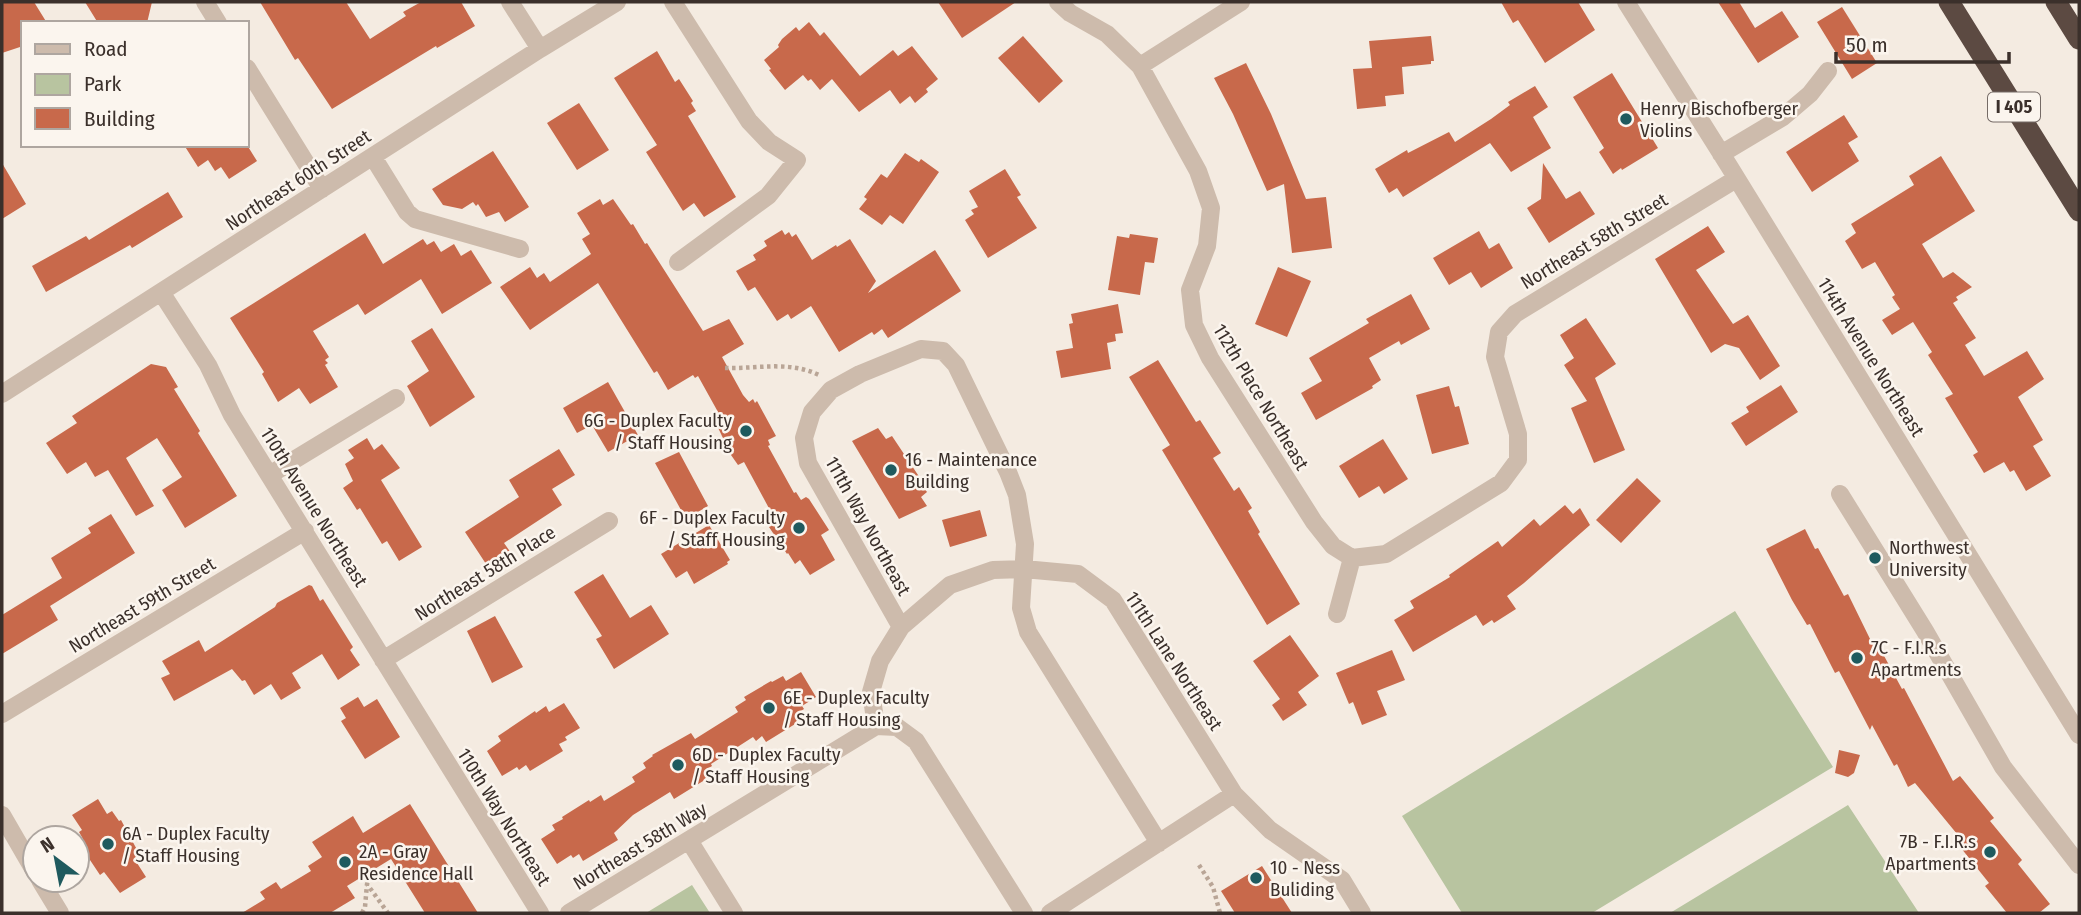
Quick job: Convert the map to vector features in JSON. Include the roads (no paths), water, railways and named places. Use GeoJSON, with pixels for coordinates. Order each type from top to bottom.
{"type":"FeatureCollection","features":[{"type":"Feature","properties":{"kind":"highway","name":"I 405"},"geometry":{"type":"LineString","coordinates":[[1949,2],[2079,211]]}},
{"type":"Feature","properties":{"kind":"highway"},"geometry":{"type":"LineString","coordinates":[[2056,2],[2079,38]]}},
{"type":"Feature","properties":{"kind":"street"},"geometry":{"type":"LineString","coordinates":[[205,2],[217,21]]}},
{"type":"Feature","properties":{"kind":"street"},"geometry":{"type":"LineString","coordinates":[[510,2],[540,49]]}},
{"type":"Feature","properties":{"kind":"street","name":"Northeast 60th Street"},"geometry":{"type":"LineString","coordinates":[[2,394],[617,2]]}},
{"type":"Feature","properties":{"kind":"street"},"geometry":{"type":"LineString","coordinates":[[673,2],[749,121],[769,142],[797,160],[768,195],[678,262]]}},
{"type":"Feature","properties":{"kind":"street","name":"112th Place Northeast"},"geometry":{"type":"LineString","coordinates":[[1058,2],[1070,13],[1107,34],[1140,66],[1198,171],[1211,208],[1207,246],[1190,290],[1194,325],[1210,358],[1314,522],[1334,546],[1352,558]]}},
{"type":"Feature","properties":{"kind":"street"},"geometry":{"type":"LineString","coordinates":[[1140,66],[1241,2]]}},
{"type":"Feature","properties":{"kind":"street","name":"114th Avenue Northeast"},"geometry":{"type":"LineString","coordinates":[[1626,2],[2079,735]]}},
{"type":"Feature","properties":{"kind":"street"},"geometry":{"type":"LineString","coordinates":[[248,70],[322,189]]}},
{"type":"Feature","properties":{"kind":"street"},"geometry":{"type":"LineString","coordinates":[[1721,153],[1783,117],[1810,94],[1828,71]]}},
{"type":"Feature","properties":{"kind":"street"},"geometry":{"type":"LineString","coordinates":[[373,157],[407,212],[415,219],[520,248]]}},
{"type":"Feature","properties":{"kind":"street","name":"Northeast 58th Street"},"geometry":{"type":"LineString","coordinates":[[1352,558],[1386,554],[1501,483],[1518,460],[1518,434],[1495,356],[1499,332],[1515,314],[1736,179]]}},
{"type":"Feature","properties":{"kind":"street","name":"110th Avenue Northeast"},"geometry":{"type":"LineString","coordinates":[[161,292],[208,365],[232,415],[271,474],[433,742]]}},
{"type":"Feature","properties":{"kind":"street","name":"111th Way Northeast"},"geometry":{"type":"LineString","coordinates":[[876,726],[871,692],[880,661],[901,627],[808,463],[804,438],[812,412],[831,390],[860,374],[921,349],[943,351],[956,365],[1017,495],[1025,544],[1021,608],[1028,632],[1159,843]]}},
{"type":"Feature","properties":{"kind":"street"},"geometry":{"type":"LineString","coordinates":[[271,474],[396,398]]}},
{"type":"Feature","properties":{"kind":"street"},"geometry":{"type":"LineString","coordinates":[[1840,494],[1925,631],[2003,767],[2079,865]]}},
{"type":"Feature","properties":{"kind":"street","name":"Northeast 58th Place"},"geometry":{"type":"LineString","coordinates":[[383,660],[609,521]]}},
{"type":"Feature","properties":{"kind":"street","name":"Northeast 59th Street"},"geometry":{"type":"LineString","coordinates":[[2,714],[305,531]]}},
{"type":"Feature","properties":{"kind":"street"},"geometry":{"type":"LineString","coordinates":[[1337,614],[1352,558]]}},
{"type":"Feature","properties":{"kind":"street","name":"111th Lane Northeast"},"geometry":{"type":"LineString","coordinates":[[901,627],[950,585],[993,570],[1024,569],[1078,575],[1112,600],[1234,794],[1270,830],[1342,880],[1362,913]]}},
{"type":"Feature","properties":{"kind":"street"},"geometry":{"type":"LineString","coordinates":[[876,726],[897,727],[916,741],[1024,913]]}},
{"type":"Feature","properties":{"kind":"street","name":"Northeast 58th Way"},"geometry":{"type":"LineString","coordinates":[[569,913],[690,842],[876,726]]}},
{"type":"Feature","properties":{"kind":"street","name":"110th Way Northeast"},"geometry":{"type":"LineString","coordinates":[[433,742],[540,913]]}},
{"type":"Feature","properties":{"kind":"street"},"geometry":{"type":"LineString","coordinates":[[1050,913],[1234,794]]}},
{"type":"Feature","properties":{"kind":"street"},"geometry":{"type":"LineString","coordinates":[[2,815],[21,848]]}},
{"type":"Feature","properties":{"kind":"street"},"geometry":{"type":"LineString","coordinates":[[690,842],[734,913]]}},
{"type":"Feature","properties":{"kind":"street"},"geometry":{"type":"LineString","coordinates":[[48,894],[60,913]]}},
{"type":"Feature","properties":{"kind":"place","name":"Henry Bischofberger Violins"},"geometry":{"type":"Point","coordinates":[1626,119]}},
{"type":"Feature","properties":{"kind":"place","name":"6G - Duplex Faculty / Staff Housing"},"geometry":{"type":"Point","coordinates":[746,431]}},
{"type":"Feature","properties":{"kind":"place","name":"16 - Maintenance Building"},"geometry":{"type":"Point","coordinates":[891,470]}},
{"type":"Feature","properties":{"kind":"place","name":"6F - Duplex Faculty / Staff Housing"},"geometry":{"type":"Point","coordinates":[799,528]}},
{"type":"Feature","properties":{"kind":"place","name":"Northwest University"},"geometry":{"type":"Point","coordinates":[1875,558]}},
{"type":"Feature","properties":{"kind":"place","name":"7C - F.I.R.s Apartments"},"geometry":{"type":"Point","coordinates":[1857,658]}},
{"type":"Feature","properties":{"kind":"place","name":"6E - Duplex Faculty / Staff Housing"},"geometry":{"type":"Point","coordinates":[769,708]}},
{"type":"Feature","properties":{"kind":"place","name":"6D - Duplex Faculty / Staff Housing"},"geometry":{"type":"Point","coordinates":[678,765]}},
{"type":"Feature","properties":{"kind":"place","name":"6A - Duplex Faculty / Staff Housing"},"geometry":{"type":"Point","coordinates":[108,844]}},
{"type":"Feature","properties":{"kind":"place","name":"7B - F.I.R.s Apartments"},"geometry":{"type":"Point","coordinates":[1990,852]}},
{"type":"Feature","properties":{"kind":"place","name":"2A - Gray Residence Hall"},"geometry":{"type":"Point","coordinates":[345,862]}},
{"type":"Feature","properties":{"kind":"place","name":"10 - Ness Buliding"},"geometry":{"type":"Point","coordinates":[1256,878]}}]}
